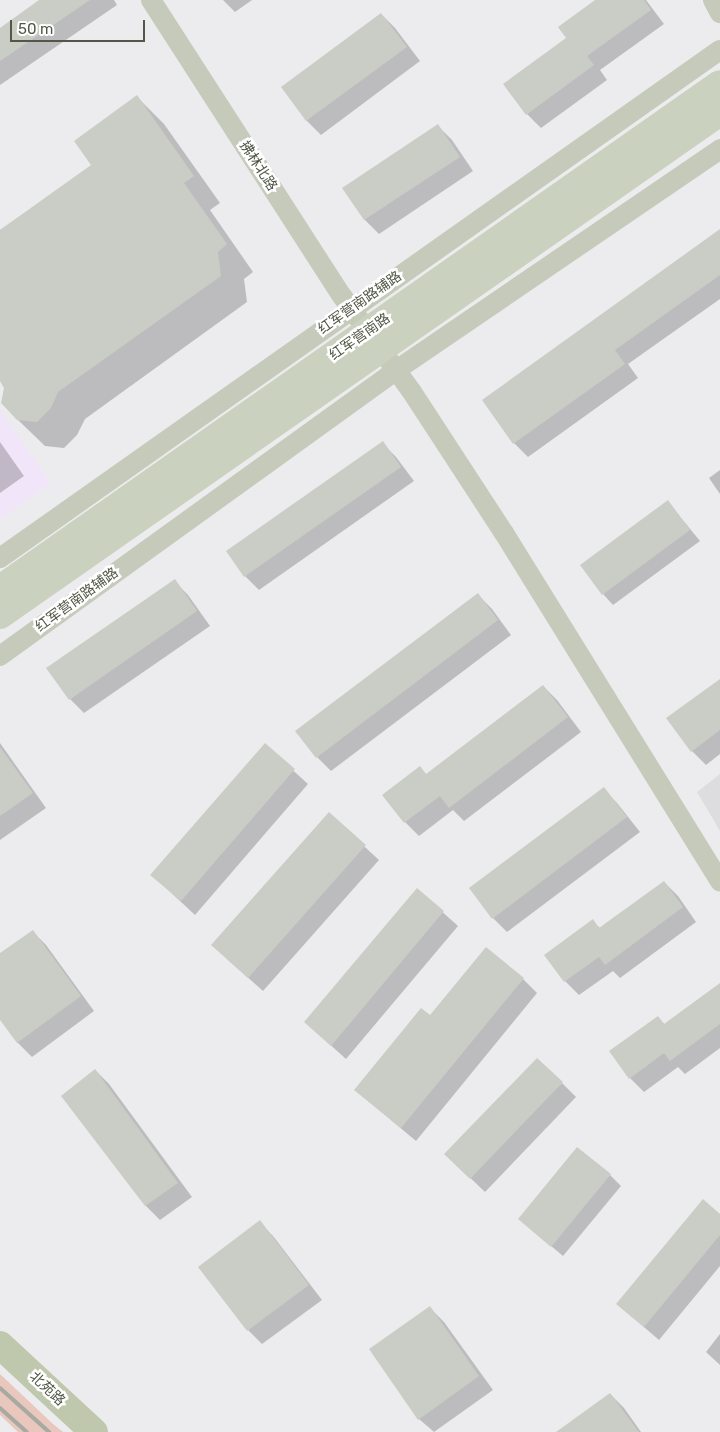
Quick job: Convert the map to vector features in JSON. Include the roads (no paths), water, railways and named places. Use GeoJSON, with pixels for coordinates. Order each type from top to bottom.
{"type":"FeatureCollection","features":[{"type":"Feature","properties":{"kind":"main road","name":"红军营南路"},"geometry":{"type":"LineString","coordinates":[[0,615],[720,84]]}},
{"type":"Feature","properties":{"kind":"main road","name":"红军营南路"},"geometry":{"type":"LineString","coordinates":[[0,589],[373,340],[720,112]]}},
{"type":"Feature","properties":{"kind":"main road","name":"北苑路"},"geometry":{"type":"LineString","coordinates":[[0,1345],[94,1432]]}},
{"type":"Feature","properties":{"kind":"street","name":"拂林北路"},"geometry":{"type":"LineString","coordinates":[[151,0],[351,309],[412,392],[504,532],[720,882]]}},
{"type":"Feature","properties":{"kind":"street"},"geometry":{"type":"LineString","coordinates":[[712,0],[720,14]]}},
{"type":"Feature","properties":{"kind":"street","name":"红军营南路辅路"},"geometry":{"type":"LineString","coordinates":[[0,558],[720,50]]}},
{"type":"Feature","properties":{"kind":"street","name":"红军营南路辅路"},"geometry":{"type":"LineString","coordinates":[[0,656],[395,371],[720,149]]}},
{"type":"Feature","properties":{"kind":"railway"},"geometry":{"type":"LineString","coordinates":[[0,1388],[49,1432]]}},
{"type":"Feature","properties":{"kind":"railway"},"geometry":{"type":"LineString","coordinates":[[0,1408],[27,1432]]}}]}
